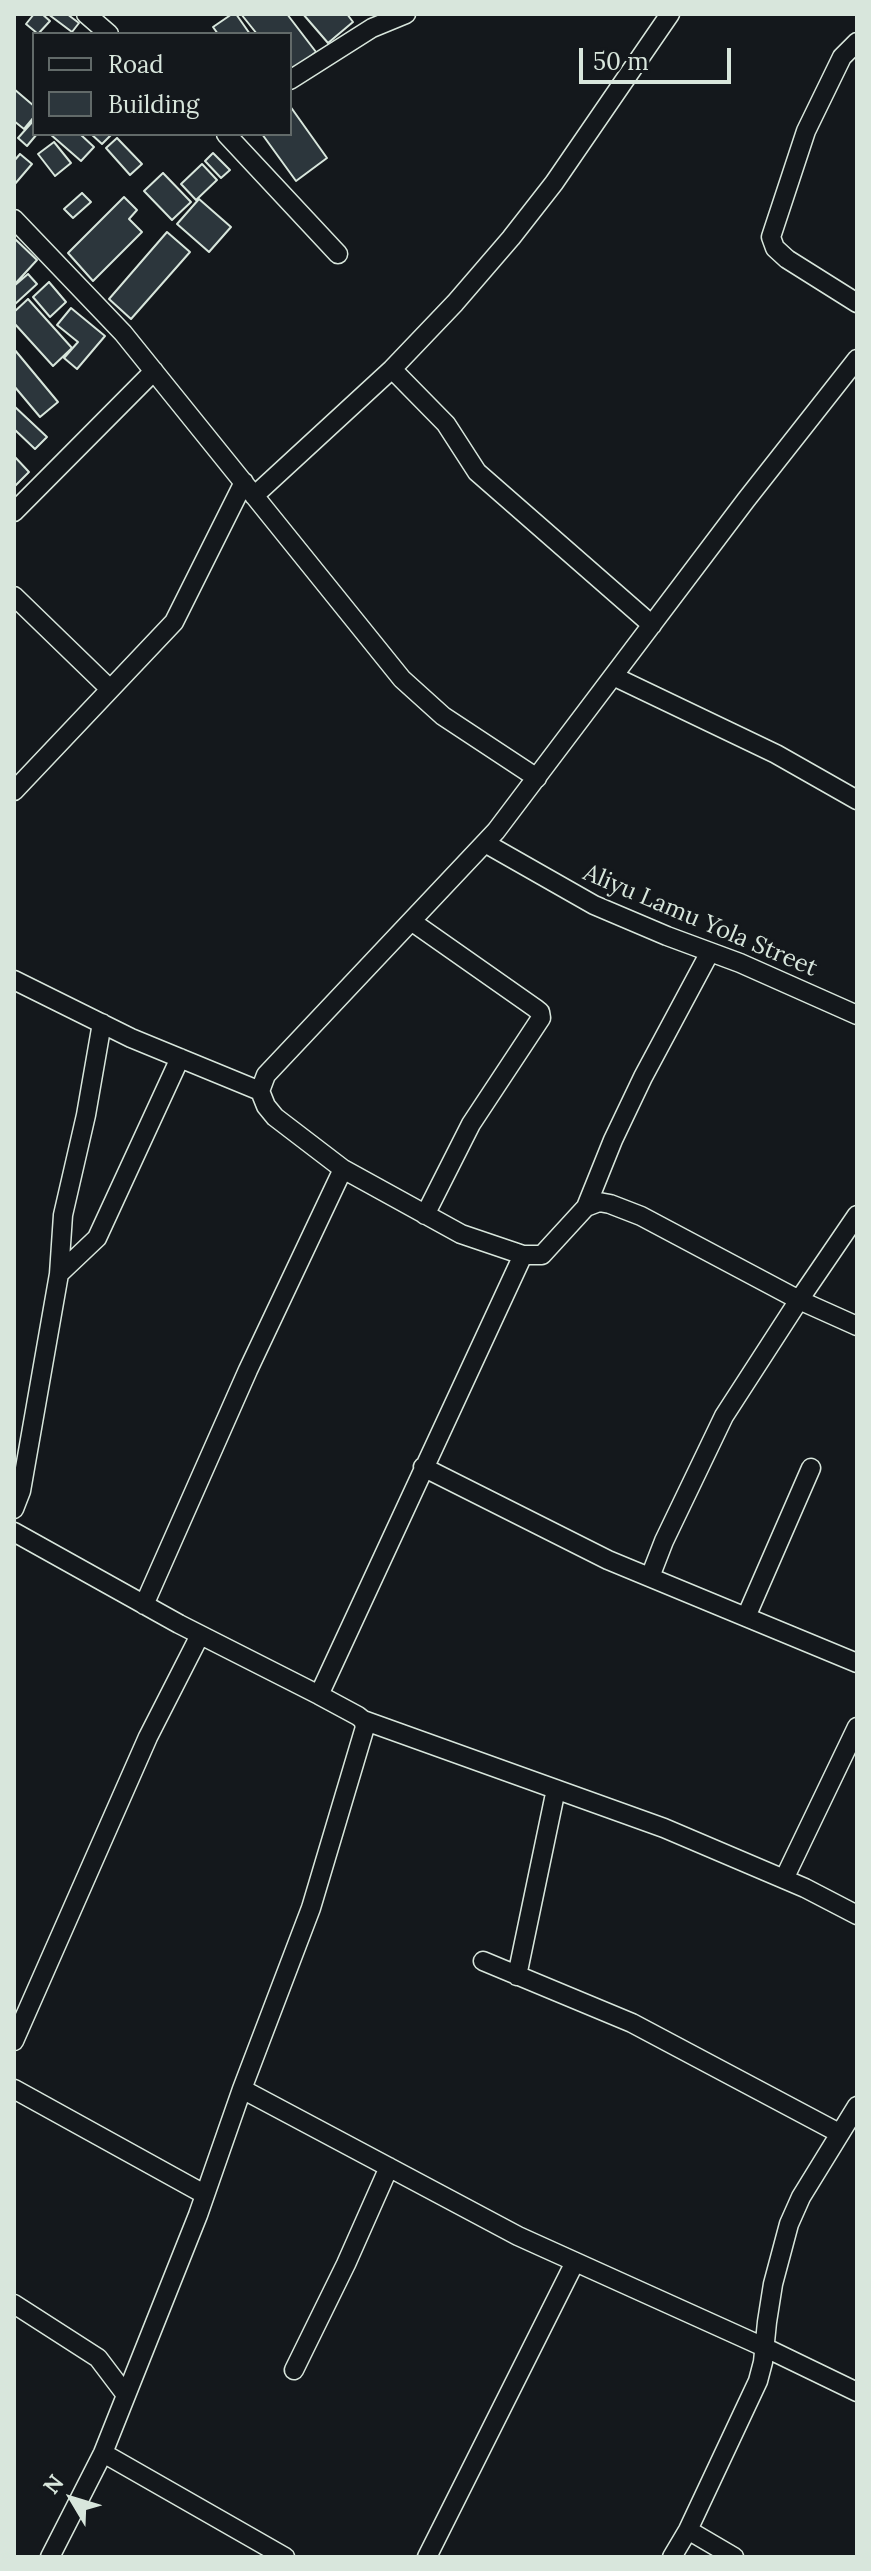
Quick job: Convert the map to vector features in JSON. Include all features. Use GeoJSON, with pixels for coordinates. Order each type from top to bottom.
{"type":"FeatureCollection","features":[{"type":"Feature","properties":{"kind":"street"},"geometry":{"type":"LineString","coordinates":[[86,14],[107,32]]}},
{"type":"Feature","properties":{"kind":"street"},"geometry":{"type":"LineString","coordinates":[[292,79],[372,28],[406,14]]}},
{"type":"Feature","properties":{"kind":"street"},"geometry":{"type":"LineString","coordinates":[[14,791],[174,622],[249,489],[392,369],[511,238],[554,183],[670,14]]}},
{"type":"Feature","properties":{"kind":"street"},"geometry":{"type":"LineString","coordinates":[[857,42],[842,57],[806,131],[771,237],[775,248],[787,259],[857,303]]}},
{"type":"Feature","properties":{"kind":"street"},"geometry":{"type":"LineString","coordinates":[[228,136],[338,254]]}},
{"type":"Feature","properties":{"kind":"street"},"geometry":{"type":"LineString","coordinates":[[14,219],[123,333],[402,679],[443,716],[537,778]]}},
{"type":"Feature","properties":{"kind":"street"},"geometry":{"type":"LineString","coordinates":[[710,952],[643,1077],[586,1207],[542,1255],[523,1255],[461,1234],[343,1169],[275,1117],[260,1091],[266,1075],[485,843],[746,500],[857,361]]}},
{"type":"Feature","properties":{"kind":"street"},"geometry":{"type":"LineString","coordinates":[[392,369],[446,424],[477,472],[652,625]]}},
{"type":"Feature","properties":{"kind":"street"},"geometry":{"type":"LineString","coordinates":[[14,512],[154,371]]}},
{"type":"Feature","properties":{"kind":"street"},"geometry":{"type":"LineString","coordinates":[[14,596],[110,689]]}},
{"type":"Feature","properties":{"kind":"street"},"geometry":{"type":"LineString","coordinates":[[613,676],[776,754],[857,800]]}},
{"type":"Feature","properties":{"kind":"street","name":"Aliyu Lamu Yola Street"},"geometry":{"type":"LineString","coordinates":[[485,843],[594,905],[857,1015]]}},
{"type":"Feature","properties":{"kind":"street"},"geometry":{"type":"LineString","coordinates":[[411,921],[535,1008],[541,1018],[533,1034],[487,1096],[425,1215]]}},
{"type":"Feature","properties":{"kind":"street"},"geometry":{"type":"LineString","coordinates":[[14,980],[102,1023],[260,1091]]}},
{"type":"Feature","properties":{"kind":"street"},"geometry":{"type":"LineString","coordinates":[[14,1509],[21,1491],[59,1274],[63,1215],[86,1115],[102,1023]]}},
{"type":"Feature","properties":{"kind":"street"},"geometry":{"type":"LineString","coordinates":[[59,1274],[97,1238],[180,1058]]}},
{"type":"Feature","properties":{"kind":"street"},"geometry":{"type":"LineString","coordinates":[[144,1605],[235,1399],[343,1169]]}},
{"type":"Feature","properties":{"kind":"street"},"geometry":{"type":"LineString","coordinates":[[586,1207],[599,1202],[641,1216],[799,1300],[857,1326]]}},
{"type":"Feature","properties":{"kind":"street"},"geometry":{"type":"LineString","coordinates":[[650,1577],[670,1527],[724,1416],[857,1215]]}},
{"type":"Feature","properties":{"kind":"street"},"geometry":{"type":"LineString","coordinates":[[319,1695],[523,1255]]}},
{"type":"Feature","properties":{"kind":"street"},"geometry":{"type":"LineString","coordinates":[[423,1467],[608,1560],[857,1663]]}},
{"type":"Feature","properties":{"kind":"street"},"geometry":{"type":"LineString","coordinates":[[746,1617],[811,1468]]}},
{"type":"Feature","properties":{"kind":"street"},"geometry":{"type":"LineString","coordinates":[[14,1532],[144,1605],[363,1720],[664,1828],[784,1879],[857,1915]]}},
{"type":"Feature","properties":{"kind":"street"},"geometry":{"type":"LineString","coordinates":[[14,2041],[148,1737],[200,1635]]}},
{"type":"Feature","properties":{"kind":"street"},"geometry":{"type":"LineString","coordinates":[[50,2557],[103,2453],[311,1908],[365,1727],[363,1720]]}},
{"type":"Feature","properties":{"kind":"street"},"geometry":{"type":"LineString","coordinates":[[784,1879],[857,1727]]}},
{"type":"Feature","properties":{"kind":"street"},"geometry":{"type":"LineString","coordinates":[[517,1976],[556,1789]]}},
{"type":"Feature","properties":{"kind":"street"},"geometry":{"type":"LineString","coordinates":[[483,1961],[632,2023],[850,2121],[801,2197],[789,2224],[773,2284],[766,2348],[758,2381],[688,2530],[672,2557]]}},
{"type":"Feature","properties":{"kind":"street"},"geometry":{"type":"LineString","coordinates":[[14,2089],[204,2194]]}},
{"type":"Feature","properties":{"kind":"street"},"geometry":{"type":"LineString","coordinates":[[242,2089],[575,2262],[857,2392]]}},
{"type":"Feature","properties":{"kind":"street"},"geometry":{"type":"LineString","coordinates":[[294,2370],[389,2167]]}},
{"type":"Feature","properties":{"kind":"street"},"geometry":{"type":"LineString","coordinates":[[427,2557],[575,2262]]}},
{"type":"Feature","properties":{"kind":"street"},"geometry":{"type":"LineString","coordinates":[[14,2304],[98,2358],[126,2395]]}},
{"type":"Feature","properties":{"kind":"street"},"geometry":{"type":"LineString","coordinates":[[103,2453],[285,2557]]}},
{"type":"Feature","properties":{"kind":"street"},"geometry":{"type":"LineString","coordinates":[[688,2530],[734,2557]]}},
{"type":"Feature","properties":{"kind":"building"},"geometry":{"type":"Polygon","coordinates":[[[34,14],[42,14],[50,21],[40,32],[26,24],[34,14]]]}},
{"type":"Feature","properties":{"kind":"building"},"geometry":{"type":"Polygon","coordinates":[[[48,14],[67,14],[79,23],[72,32],[48,14]]]}},
{"type":"Feature","properties":{"kind":"building"},"geometry":{"type":"Polygon","coordinates":[[[236,14],[249,32],[217,32],[213,27],[236,14]]]}},
{"type":"Feature","properties":{"kind":"building"},"geometry":{"type":"Polygon","coordinates":[[[241,14],[287,14],[316,52],[292,71],[292,32],[255,32],[241,14]]]}},
{"type":"Feature","properties":{"kind":"building"},"geometry":{"type":"Polygon","coordinates":[[[303,14],[347,14],[353,22],[328,43],[303,14]]]}},
{"type":"Feature","properties":{"kind":"building"},"geometry":{"type":"Polygon","coordinates":[[[14,89],[32,104],[32,119],[24,129],[14,121],[14,89]]]}},
{"type":"Feature","properties":{"kind":"building"},"geometry":{"type":"Polygon","coordinates":[[[292,109],[327,158],[296,181],[263,136],[292,136],[292,109]]]}},
{"type":"Feature","properties":{"kind":"building"},"geometry":{"type":"Polygon","coordinates":[[[32,122],[32,136],[35,136],[27,146],[18,138],[32,122]]]}},
{"type":"Feature","properties":{"kind":"building"},"geometry":{"type":"Polygon","coordinates":[[[52,136],[82,136],[94,147],[81,161],[52,136]]]}},
{"type":"Feature","properties":{"kind":"building"},"geometry":{"type":"Polygon","coordinates":[[[93,136],[110,136],[102,144],[93,136]]]}},
{"type":"Feature","properties":{"kind":"building"},"geometry":{"type":"Polygon","coordinates":[[[117,138],[142,164],[130,175],[106,148],[117,138]]]}},
{"type":"Feature","properties":{"kind":"building"},"geometry":{"type":"Polygon","coordinates":[[[54,142],[71,163],[55,176],[38,154],[54,142]]]}},
{"type":"Feature","properties":{"kind":"building"},"geometry":{"type":"Polygon","coordinates":[[[213,153],[230,170],[221,178],[205,161],[213,153]]]}},
{"type":"Feature","properties":{"kind":"building"},"geometry":{"type":"Polygon","coordinates":[[[20,154],[32,164],[14,185],[14,161],[20,154]]]}},
{"type":"Feature","properties":{"kind":"building"},"geometry":{"type":"Polygon","coordinates":[[[202,164],[217,180],[196,200],[181,184],[202,164]]]}},
{"type":"Feature","properties":{"kind":"building"},"geometry":{"type":"Polygon","coordinates":[[[163,173],[191,202],[172,220],[144,191],[163,173]]]}},
{"type":"Feature","properties":{"kind":"building"},"geometry":{"type":"Polygon","coordinates":[[[82,193],[91,202],[73,218],[64,209],[82,193]]]}},
{"type":"Feature","properties":{"kind":"building"},"geometry":{"type":"Polygon","coordinates":[[[124,197],[137,210],[129,219],[142,232],[93,281],[68,253],[124,197]]]}},
{"type":"Feature","properties":{"kind":"building"},"geometry":{"type":"Polygon","coordinates":[[[199,199],[231,227],[209,252],[177,224],[199,199]]]}},
{"type":"Feature","properties":{"kind":"building"},"geometry":{"type":"Polygon","coordinates":[[[167,232],[190,252],[131,319],[109,299],[167,232]]]}},
{"type":"Feature","properties":{"kind":"building"},"geometry":{"type":"Polygon","coordinates":[[[14,238],[37,260],[14,285],[14,238]]]}},
{"type":"Feature","properties":{"kind":"building"},"geometry":{"type":"Polygon","coordinates":[[[28,274],[37,284],[14,305],[14,286],[28,274]]]}},
{"type":"Feature","properties":{"kind":"building"},"geometry":{"type":"Polygon","coordinates":[[[49,282],[66,302],[50,317],[33,297],[49,282]]]}},
{"type":"Feature","properties":{"kind":"building"},"geometry":{"type":"Polygon","coordinates":[[[28,299],[72,348],[53,366],[14,323],[14,312],[28,299]]]}},
{"type":"Feature","properties":{"kind":"building"},"geometry":{"type":"Polygon","coordinates":[[[71,308],[105,336],[77,369],[64,358],[78,342],[57,325],[71,308]]]}},
{"type":"Feature","properties":{"kind":"building"},"geometry":{"type":"Polygon","coordinates":[[[14,349],[58,402],[40,417],[14,386],[14,349]]]}},
{"type":"Feature","properties":{"kind":"building"},"geometry":{"type":"Polygon","coordinates":[[[14,406],[47,437],[35,449],[14,429],[14,406]]]}},
{"type":"Feature","properties":{"kind":"building"},"geometry":{"type":"Polygon","coordinates":[[[14,456],[29,472],[14,487],[14,456]]]}}]}
